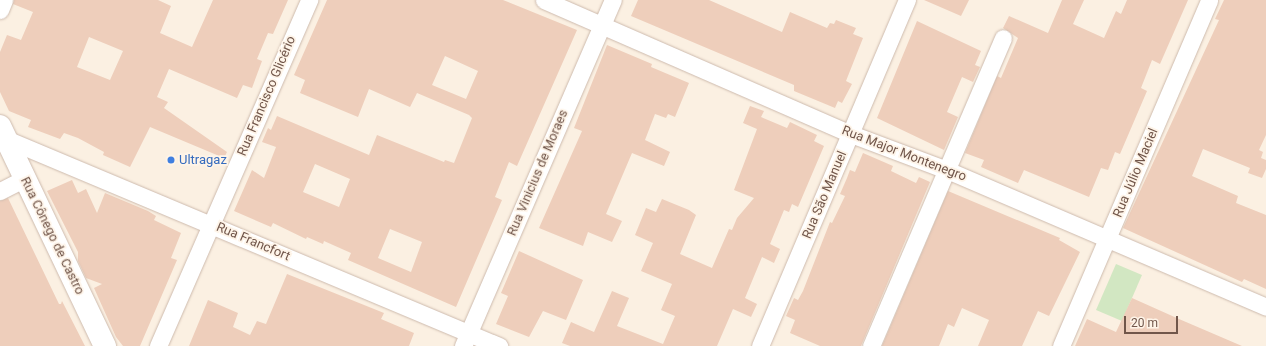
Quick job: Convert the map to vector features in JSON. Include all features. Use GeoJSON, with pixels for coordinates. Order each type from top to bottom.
{"type":"FeatureCollection","features":[{"type":"Feature","properties":{"kind":"main road","name":"Rua Cônego de Castro"},"geometry":{"type":"LineString","coordinates":[[3,133],[105,346]]}},
{"type":"Feature","properties":{"kind":"street"},"geometry":{"type":"LineString","coordinates":[[0,10],[4,0]]}},
{"type":"Feature","properties":{"kind":"street","name":"Rua Francisco Glicério"},"geometry":{"type":"LineString","coordinates":[[158,346],[309,0]]}},
{"type":"Feature","properties":{"kind":"street","name":"Rua Major Montenegro"},"geometry":{"type":"LineString","coordinates":[[544,0],[851,134],[947,170],[1266,307]]}},
{"type":"Feature","properties":{"kind":"street","name":"Rua Vinicius de Moraes"},"geometry":{"type":"LineString","coordinates":[[466,339],[613,0]]}},
{"type":"Feature","properties":{"kind":"street","name":"Rua São Manuel"},"geometry":{"type":"LineString","coordinates":[[760,346],[907,0]]}},
{"type":"Feature","properties":{"kind":"street","name":"Rua Júlio Maciel"},"geometry":{"type":"LineString","coordinates":[[1061,346],[1108,240],[1209,0]]}},
{"type":"Feature","properties":{"kind":"street"},"geometry":{"type":"LineString","coordinates":[[871,346],[1003,38]]}},
{"type":"Feature","properties":{"kind":"street","name":"Rua Francfort"},"geometry":{"type":"LineString","coordinates":[[3,133],[466,339],[499,346]]}},
{"type":"Feature","properties":{"kind":"street"},"geometry":{"type":"LineString","coordinates":[[0,191],[24,179]]}},
{"type":"Feature","properties":{"kind":"green space"},"geometry":{"type":"Polygon","coordinates":[[[1116,264],[1142,275],[1122,321],[1096,310],[1116,264]]]}},
{"type":"Feature","properties":{"kind":"building"},"geometry":{"type":"Polygon","coordinates":[[[14,0],[158,0],[171,6],[160,33],[192,47],[213,0],[288,0],[273,34],[268,33],[257,59],[262,61],[252,88],[243,85],[237,98],[169,69],[157,97],[168,102],[164,108],[227,152],[224,158],[150,127],[130,167],[103,155],[104,152],[78,138],[64,133],[60,139],[28,127],[31,120],[9,111],[0,92],[0,52],[7,35],[21,40],[33,12],[13,4],[14,0]],[[89,37],[77,67],[110,80],[123,51],[89,37]]]}},
{"type":"Feature","properties":{"kind":"building"},"geometry":{"type":"Polygon","coordinates":[[[327,0],[503,0],[577,30],[517,166],[509,162],[495,197],[502,200],[456,307],[348,260],[351,253],[324,241],[323,244],[307,237],[306,239],[273,223],[271,227],[234,211],[252,170],[264,178],[276,147],[262,142],[268,128],[271,130],[277,116],[369,155],[377,135],[444,162],[445,160],[454,163],[472,118],[469,115],[417,93],[410,107],[369,89],[358,117],[300,93],[305,80],[294,75],[327,0]],[[445,56],[432,85],[466,99],[478,71],[445,56]],[[315,164],[303,192],[339,207],[350,179],[315,164]],[[390,229],[378,258],[411,272],[422,242],[390,229]]]}},
{"type":"Feature","properties":{"kind":"building"},"geometry":{"type":"Polygon","coordinates":[[[638,0],[709,0],[782,32],[790,12],[827,28],[830,23],[834,24],[836,20],[856,28],[853,34],[863,38],[846,81],[852,84],[842,103],[838,101],[835,108],[794,91],[794,85],[631,16],[638,0]]]}},
{"type":"Feature","properties":{"kind":"building"},"geometry":{"type":"Polygon","coordinates":[[[924,0],[969,0],[961,16],[924,0]]]}},
{"type":"Feature","properties":{"kind":"building"},"geometry":{"type":"Polygon","coordinates":[[[1062,0],[1084,0],[1073,24],[1104,38],[1116,11],[1121,14],[1127,0],[1188,0],[1160,64],[1152,60],[1141,88],[1147,91],[1120,154],[1115,152],[1108,170],[1101,168],[1089,197],[1024,170],[1018,183],[981,167],[984,160],[965,153],[997,76],[1001,78],[1018,38],[1003,28],[1009,16],[1048,33],[1062,0]]]}},
{"type":"Feature","properties":{"kind":"building"},"geometry":{"type":"Polygon","coordinates":[[[1224,0],[1266,0],[1266,135],[1259,150],[1263,152],[1261,158],[1266,160],[1266,169],[1262,178],[1248,173],[1250,168],[1203,149],[1192,176],[1238,196],[1236,203],[1266,215],[1266,289],[1244,279],[1242,282],[1123,228],[1219,20],[1215,19],[1224,0]]]}},
{"type":"Feature","properties":{"kind":"building"},"geometry":{"type":"Polygon","coordinates":[[[917,21],[981,51],[975,65],[980,67],[973,82],[962,77],[947,112],[958,117],[944,150],[877,118],[917,21]]]}},
{"type":"Feature","properties":{"kind":"building"},"geometry":{"type":"Polygon","coordinates":[[[607,45],[652,64],[651,67],[689,83],[675,117],[668,114],[666,118],[655,114],[645,140],[670,152],[664,166],[632,153],[606,214],[622,221],[612,242],[588,232],[583,246],[539,228],[582,131],[574,128],[607,45]]]}},
{"type":"Feature","properties":{"kind":"building"},"geometry":{"type":"Polygon","coordinates":[[[750,106],[764,111],[761,117],[787,128],[790,122],[817,135],[814,141],[824,146],[798,207],[792,204],[789,212],[784,210],[770,244],[780,249],[774,263],[762,257],[745,298],[757,304],[751,317],[733,309],[717,346],[570,346],[562,343],[571,322],[594,332],[612,291],[629,298],[617,326],[663,344],[675,316],[661,310],[672,284],[641,271],[653,243],[635,235],[646,208],[656,212],[662,199],[689,210],[696,215],[680,254],[712,268],[729,229],[732,230],[737,218],[754,198],[734,190],[757,129],[743,123],[750,106]]]}},
{"type":"Feature","properties":{"kind":"building"},"geometry":{"type":"Polygon","coordinates":[[[863,153],[893,166],[891,171],[916,183],[919,177],[930,182],[861,346],[820,346],[790,333],[795,320],[786,316],[794,298],[798,300],[803,291],[830,222],[832,223],[845,196],[840,194],[850,170],[855,172],[863,153]]]}},
{"type":"Feature","properties":{"kind":"building"},"geometry":{"type":"Polygon","coordinates":[[[72,180],[78,193],[86,189],[97,213],[105,193],[148,211],[156,216],[154,220],[181,233],[171,258],[177,260],[140,346],[123,346],[116,337],[94,288],[102,284],[86,278],[78,261],[78,252],[47,191],[72,180]]]}},
{"type":"Feature","properties":{"kind":"building"},"geometry":{"type":"Polygon","coordinates":[[[948,191],[1060,238],[1059,240],[1080,252],[1049,316],[1038,311],[1022,346],[978,346],[989,320],[962,308],[954,327],[948,324],[939,346],[882,346],[948,191]]]}},
{"type":"Feature","properties":{"kind":"building"},"geometry":{"type":"Polygon","coordinates":[[[8,198],[59,304],[61,304],[62,301],[85,346],[0,346],[0,201],[8,198]]]}},
{"type":"Feature","properties":{"kind":"building"},"geometry":{"type":"Polygon","coordinates":[[[519,251],[583,280],[566,320],[543,311],[529,337],[496,324],[508,296],[501,293],[519,251]]]}},
{"type":"Feature","properties":{"kind":"building"},"geometry":{"type":"Polygon","coordinates":[[[287,274],[384,313],[381,319],[414,333],[409,346],[189,346],[208,300],[238,313],[233,327],[250,335],[257,321],[266,324],[287,274]]]}},
{"type":"Feature","properties":{"kind":"building"},"geometry":{"type":"Polygon","coordinates":[[[1132,298],[1242,346],[1075,346],[1087,319],[1116,332],[1132,298]]]}},
{"type":"Feature","properties":{"kind":"place","name":"Ultragaz"},"geometry":{"type":"Point","coordinates":[171,160]}}]}
